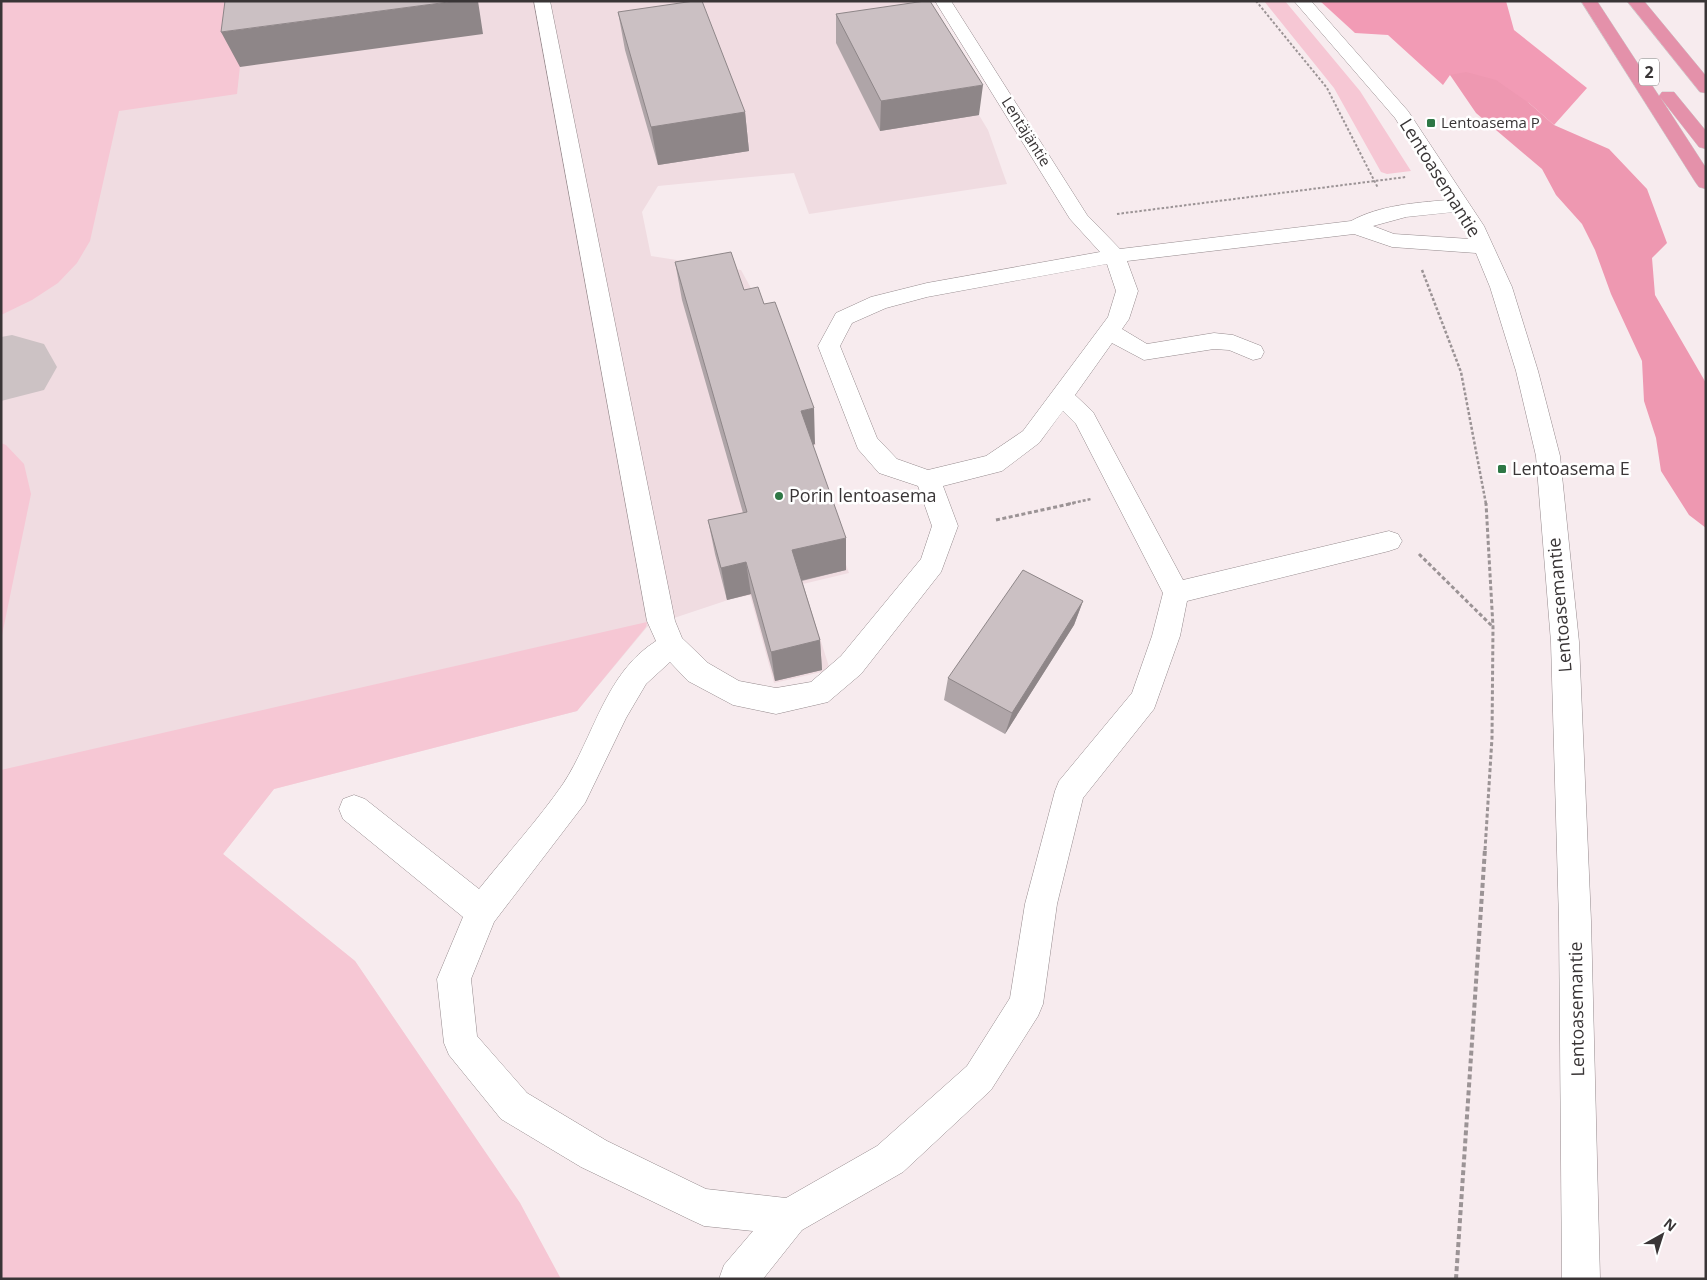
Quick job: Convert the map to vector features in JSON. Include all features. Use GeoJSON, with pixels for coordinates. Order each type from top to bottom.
{"type":"FeatureCollection","features":[{"type":"Feature","properties":{"kind":"highway","name":"2"},"geometry":{"type":"LineString","coordinates":[[1591,1],[1706,143]]}},
{"type":"Feature","properties":{"kind":"highway"},"geometry":{"type":"LineString","coordinates":[[1591,1],[1706,184]]}},
{"type":"Feature","properties":{"kind":"highway","name":"2"},"geometry":{"type":"LineString","coordinates":[[1635,1],[1706,88]]}},
{"type":"Feature","properties":{"kind":"street"},"geometry":{"type":"LineString","coordinates":[[542,1],[661,620],[672,646],[698,672],[733,692],[776,701],[818,692],[852,665],[932,564],[945,526],[928,480]]}},
{"type":"Feature","properties":{"kind":"street","name":"Lentäjäntie"},"geometry":{"type":"LineString","coordinates":[[943,1],[1080,219],[1115,256]]}},
{"type":"Feature","properties":{"kind":"street","name":"Lentoasemantie"},"geometry":{"type":"LineString","coordinates":[[1302,1],[1402,115],[1459,206],[1474,226],[1501,287],[1527,371],[1548,456],[1565,642],[1576,921],[1581,1279]]}},
{"type":"Feature","properties":{"kind":"street"},"geometry":{"type":"LineString","coordinates":[[1356,227],[1366,220],[1394,214],[1459,206]]}},
{"type":"Feature","properties":{"kind":"street"},"geometry":{"type":"LineString","coordinates":[[1115,256],[1127,291],[1118,319],[1030,437],[993,464],[928,480],[888,466],[867,443],[829,346],[844,318],[879,302],[928,290],[1115,256],[1356,227],[1392,240],[1483,247]]}},
{"type":"Feature","properties":{"kind":"street"},"geometry":{"type":"LineString","coordinates":[[1109,331],[1144,352],[1214,341],[1233,343],[1252,352]]}},
{"type":"Feature","properties":{"kind":"street"},"geometry":{"type":"LineString","coordinates":[[738,1279],[789,1217],[890,1158],[979,1078],[1026,1004],[1041,904],[1070,791],[1144,700],[1166,636],[1176,594],[1085,418],[1060,396]]}},
{"type":"Feature","properties":{"kind":"street"},"geometry":{"type":"LineString","coordinates":[[1176,594],[1389,541]]}},
{"type":"Feature","properties":{"kind":"street"},"geometry":{"type":"LineString","coordinates":[[672,646],[656,656],[636,676],[616,709],[574,794],[482,911],[454,978],[461,1043],[514,1106],[594,1154],[704,1207],[789,1217]]}},
{"type":"Feature","properties":{"kind":"street"},"geometry":{"type":"LineString","coordinates":[[354,809],[482,911]]}},
{"type":"Feature","properties":{"kind":"path"},"geometry":{"type":"LineString","coordinates":[[1256,1],[1327,88],[1374,181],[1394,214]]}},
{"type":"Feature","properties":{"kind":"path"},"geometry":{"type":"LineString","coordinates":[[1080,219],[1374,181]]}},
{"type":"Feature","properties":{"kind":"path"},"geometry":{"type":"LineString","coordinates":[[1408,242],[1423,272],[1461,372],[1485,492],[1493,627],[1492,738],[1456,1279]]}},
{"type":"Feature","properties":{"kind":"path"},"geometry":{"type":"LineString","coordinates":[[996,520],[1091,500]]}},
{"type":"Feature","properties":{"kind":"path"},"geometry":{"type":"LineString","coordinates":[[1389,541],[1415,549],[1493,627]]}},
{"type":"Feature","properties":{"kind":"shaded area","name":"Porin lentoasema"},"geometry":{"type":"Polygon","coordinates":[[[1,1],[910,1],[988,130],[1007,184],[809,214],[794,173],[658,186],[642,212],[651,256],[741,270],[779,339],[816,445],[804,448],[849,573],[803,584],[830,670],[774,683],[750,595],[728,600],[647,627],[577,711],[274,789],[223,854],[355,961],[520,1203],[560,1279],[1,1279],[1,1]]]}},
{"type":"Feature","properties":{"kind":"shaded area"},"geometry":{"type":"Polygon","coordinates":[[[1,1],[247,1],[237,94],[119,111],[90,241],[77,263],[58,283],[32,300],[1,315],[1,1]]]}},
{"type":"Feature","properties":{"kind":"shaded area"},"geometry":{"type":"Polygon","coordinates":[[[1264,1],[1285,1],[1360,91],[1411,171],[1387,174],[1381,172],[1334,88],[1264,1]]]}},
{"type":"Feature","properties":{"kind":"shaded area"},"geometry":{"type":"Polygon","coordinates":[[[1320,1],[1506,1],[1514,30],[1587,88],[1554,125],[1529,103],[1450,75],[1443,85],[1388,35],[1355,33],[1320,1]]]}},
{"type":"Feature","properties":{"kind":"shaded area"},"geometry":{"type":"Polygon","coordinates":[[[1466,72],[1496,80],[1529,103],[1554,125],[1609,149],[1647,189],[1667,243],[1652,258],[1655,295],[1706,383],[1706,528],[1689,515],[1661,471],[1656,438],[1644,401],[1642,361],[1611,294],[1595,250],[1582,224],[1556,195],[1542,169],[1476,113],[1450,75],[1466,72]]]}},
{"type":"Feature","properties":{"kind":"shaded area"},"geometry":{"type":"Polygon","coordinates":[[[1,443],[6,445],[24,464],[31,494],[1,640],[1,443]]]}},
{"type":"Feature","properties":{"kind":"shaded area"},"geometry":{"type":"Polygon","coordinates":[[[647,622],[646,627],[577,711],[274,789],[223,854],[355,961],[520,1203],[561,1279],[1,1279],[1,770],[647,622]]]}},
{"type":"Feature","properties":{"kind":"building"},"geometry":{"type":"Polygon","coordinates":[[[225,1],[456,1],[221,32],[225,1]]]}},
{"type":"Feature","properties":{"kind":"building"},"geometry":{"type":"Polygon","coordinates":[[[702,1],[745,112],[651,127],[618,12],[702,1]]]}},
{"type":"Feature","properties":{"kind":"building"},"geometry":{"type":"Polygon","coordinates":[[[930,1],[983,85],[881,101],[836,14],[930,1]]]}},
{"type":"Feature","properties":{"kind":"building","name":"Porin lentoasema"},"geometry":{"type":"Polygon","coordinates":[[[731,252],[744,290],[758,287],[764,304],[775,302],[814,408],[801,411],[846,538],[792,550],[820,640],[771,652],[746,562],[721,568],[708,520],[747,512],[675,262],[731,252]]]}},
{"type":"Feature","properties":{"kind":"building"},"geometry":{"type":"Polygon","coordinates":[[[1023,570],[1083,601],[1012,713],[948,678],[1023,570]]]}},
{"type":"Feature","properties":{"kind":"taxiway"},"geometry":{"type":"LineString","coordinates":[[1,369],[12,367]]}},
{"type":"Feature","properties":{"kind":"place","name":"Lentoasema P"},"geometry":{"type":"Point","coordinates":[1431,123]}},
{"type":"Feature","properties":{"kind":"place","name":"Lentoasema E"},"geometry":{"type":"Point","coordinates":[1502,469]}},
{"type":"Feature","properties":{"kind":"place","name":"Porin lentoasema"},"geometry":{"type":"Point","coordinates":[779,496]}}]}
